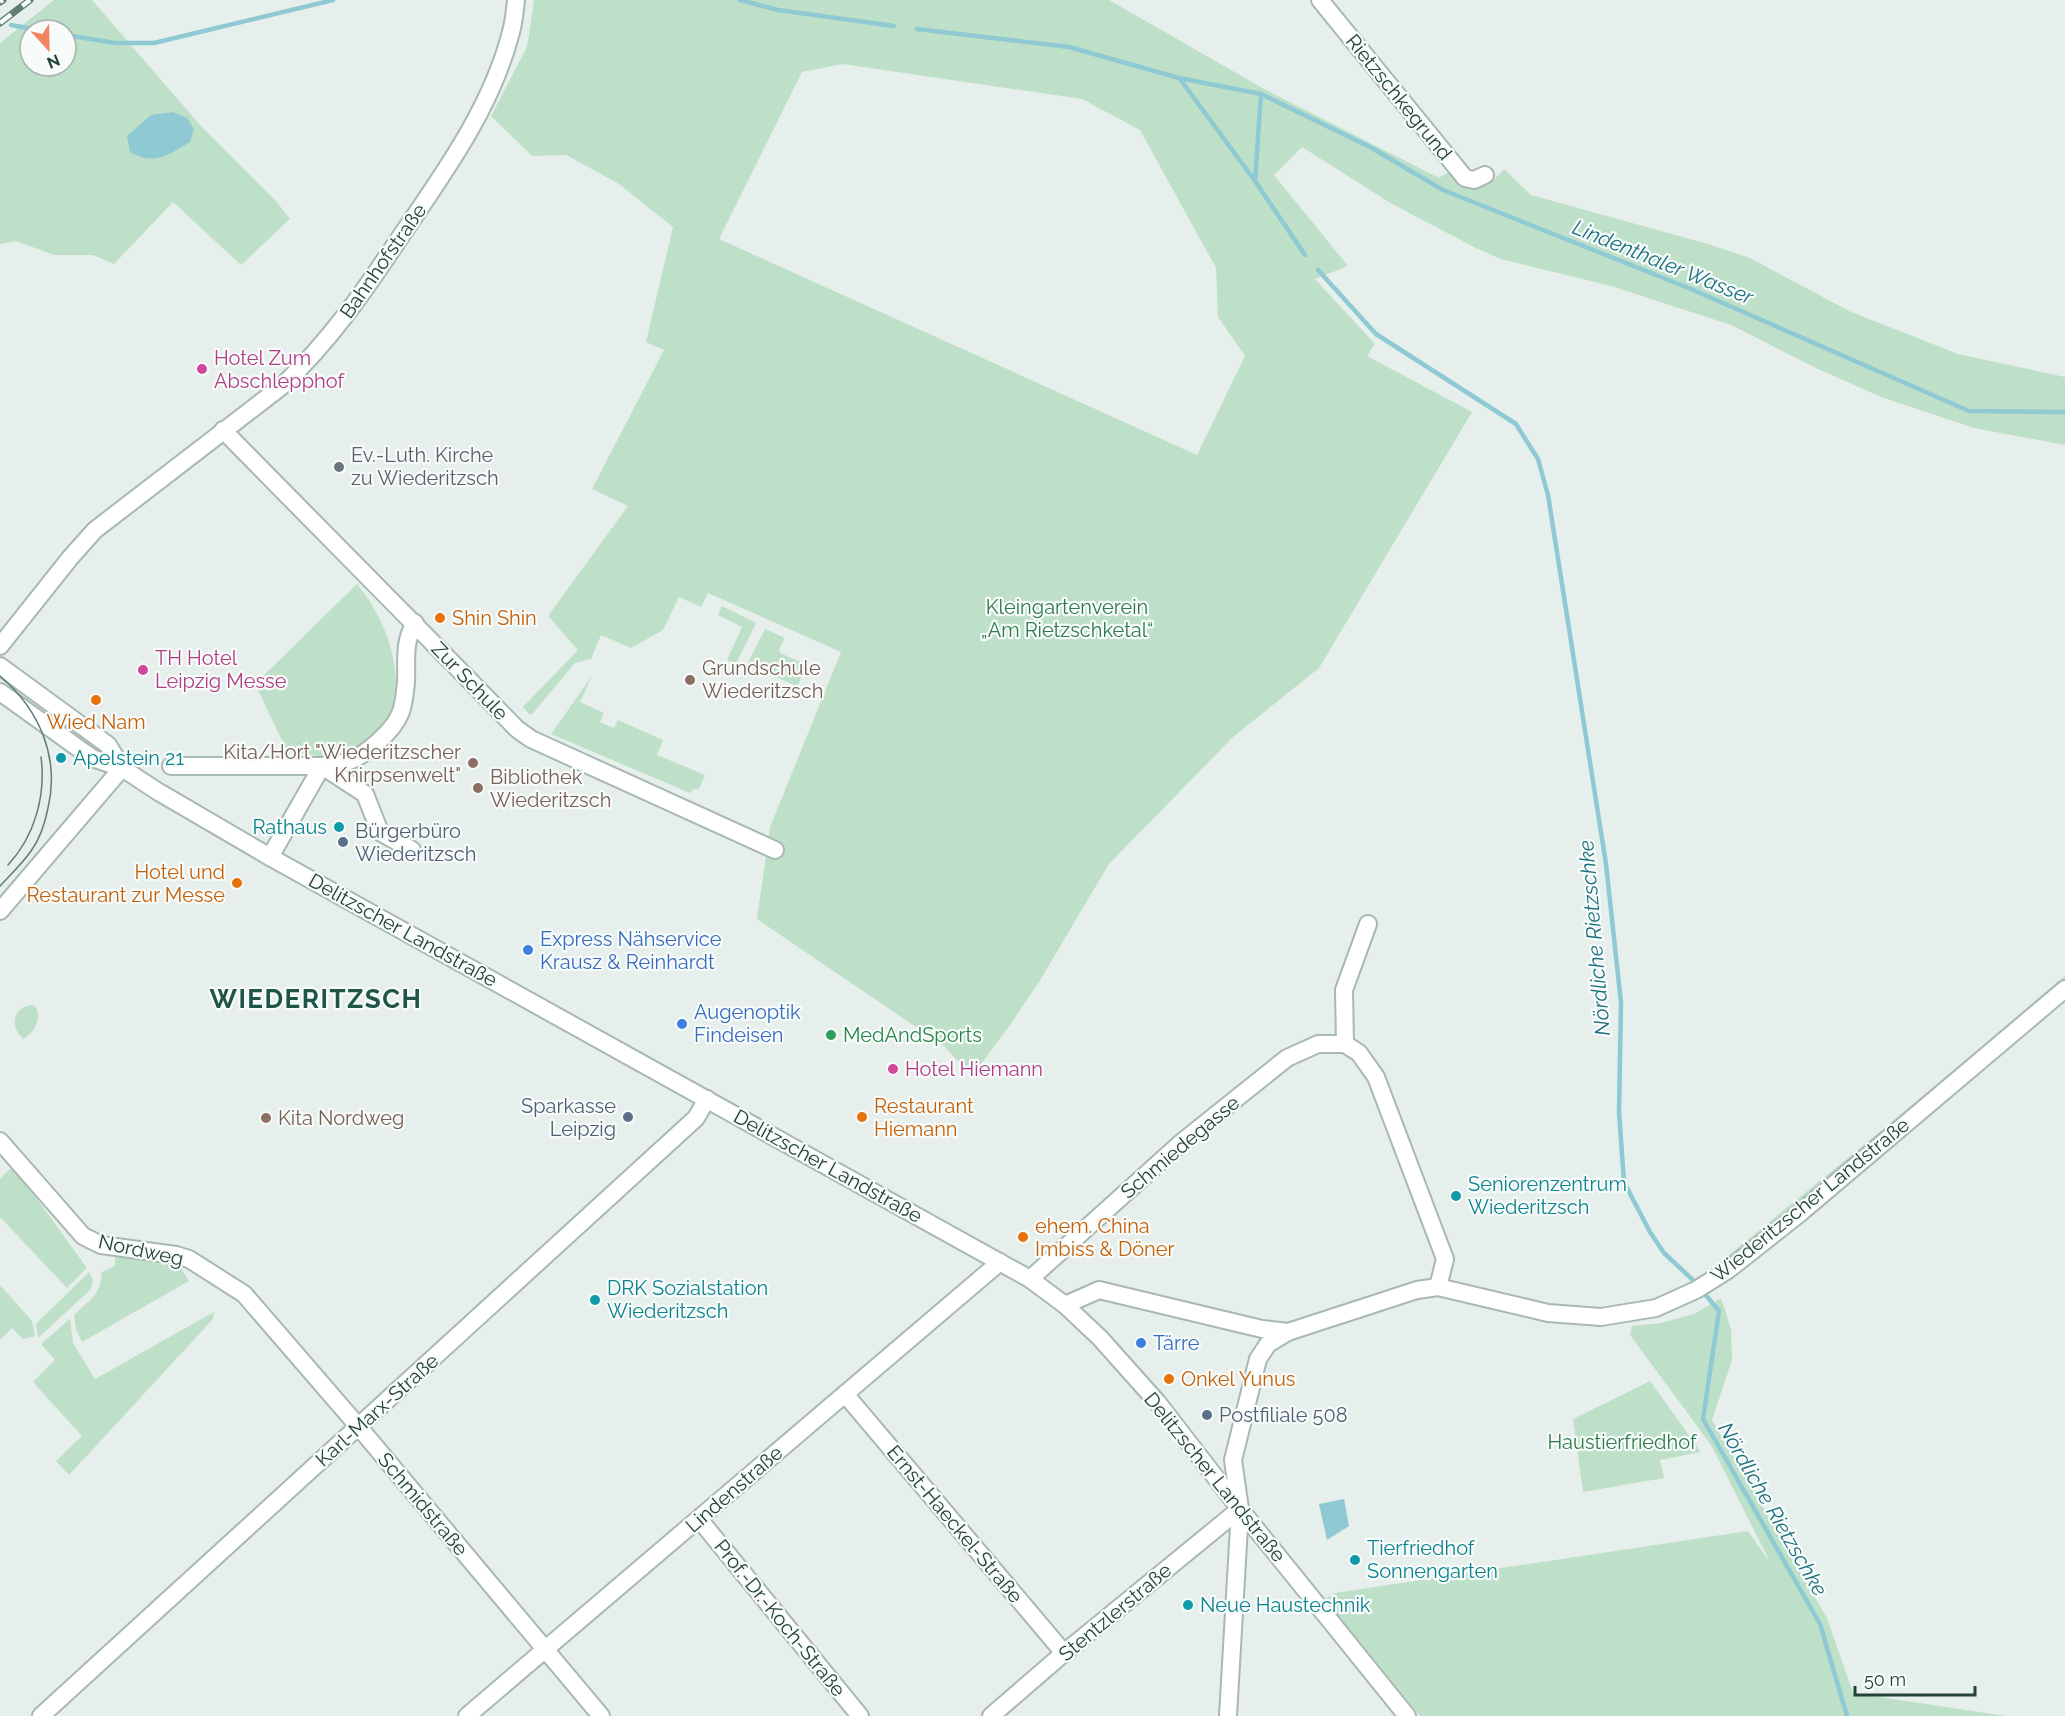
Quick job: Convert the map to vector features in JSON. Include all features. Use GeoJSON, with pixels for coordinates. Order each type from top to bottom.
{"type":"FeatureCollection","features":[{"type":"Feature","properties":{"kind":"street","name":"Bahnhofstraße"},"geometry":{"type":"LineString","coordinates":[[0,646],[95,530],[282,386],[310,359],[341,322],[416,214],[477,118],[511,32],[516,0]]}},
{"type":"Feature","properties":{"kind":"street","name":"Rietzschkegrund"},"geometry":{"type":"LineString","coordinates":[[1320,0],[1465,178],[1474,180],[1485,176]]}},
{"type":"Feature","properties":{"kind":"street","name":"Zur Schule"},"geometry":{"type":"LineString","coordinates":[[223,430],[517,729],[531,740],[775,850]]}},
{"type":"Feature","properties":{"kind":"street"},"geometry":{"type":"LineString","coordinates":[[171,766],[322,766],[350,760],[384,736],[400,714],[406,682],[408,634],[415,624]]}},
{"type":"Feature","properties":{"kind":"street","name":"Delitzscher Landstraße"},"geometry":{"type":"LineString","coordinates":[[0,666],[108,745],[122,768]]}},
{"type":"Feature","properties":{"kind":"street","name":"Delitzscher Landstraße"},"geometry":{"type":"LineString","coordinates":[[0,692],[92,758],[122,768],[156,791],[270,857],[1030,1279],[1065,1305],[1100,1338],[1158,1403],[1240,1509],[1407,1716]]}},
{"type":"Feature","properties":{"kind":"street"},"geometry":{"type":"LineString","coordinates":[[322,766],[365,794],[380,832],[412,850]]}},
{"type":"Feature","properties":{"kind":"street"},"geometry":{"type":"LineString","coordinates":[[270,857],[322,766]]}},
{"type":"Feature","properties":{"kind":"street"},"geometry":{"type":"LineString","coordinates":[[0,911],[122,768]]}},
{"type":"Feature","properties":{"kind":"street"},"geometry":{"type":"LineString","coordinates":[[1368,924],[1344,990],[1345,1044],[1359,1053],[1376,1077],[1445,1259],[1438,1287]]}},
{"type":"Feature","properties":{"kind":"street","name":"Wiederitzscher Landstraße"},"geometry":{"type":"LineString","coordinates":[[1065,1305],[1099,1290],[1262,1329],[1288,1332],[1411,1292],[1438,1287],[1548,1313],[1601,1317],[1656,1308],[1696,1290],[1728,1270],[1799,1214],[2065,989]]}},
{"type":"Feature","properties":{"kind":"street","name":"Schmiedegasse"},"geometry":{"type":"LineString","coordinates":[[1030,1279],[1182,1142],[1287,1059],[1318,1044],[1345,1044]]}},
{"type":"Feature","properties":{"kind":"street","name":"Karl-Marx-Straße"},"geometry":{"type":"LineString","coordinates":[[41,1716],[696,1118],[707,1099]]}},
{"type":"Feature","properties":{"kind":"street","name":"Nordweg"},"geometry":{"type":"LineString","coordinates":[[0,1141],[83,1236],[101,1245],[176,1254],[189,1258],[244,1294]]}},
{"type":"Feature","properties":{"kind":"street","name":"Lindenstraße"},"geometry":{"type":"LineString","coordinates":[[467,1716],[1000,1262]]}},
{"type":"Feature","properties":{"kind":"street","name":"Schmidstraße"},"geometry":{"type":"LineString","coordinates":[[244,1294],[601,1716]]}},
{"type":"Feature","properties":{"kind":"street"},"geometry":{"type":"LineString","coordinates":[[1228,1716],[1240,1509],[1233,1460],[1258,1359],[1268,1344],[1288,1332]]}},
{"type":"Feature","properties":{"kind":"street","name":"Ernst-Haeckel-Straße"},"geometry":{"type":"LineString","coordinates":[[845,1394],[1064,1653]]}},
{"type":"Feature","properties":{"kind":"street","name":"Stentzlerstraße"},"geometry":{"type":"LineString","coordinates":[[992,1716],[1064,1653],[1240,1509]]}},
{"type":"Feature","properties":{"kind":"street","name":"Prof.-Dr.-Koch-Straße"},"geometry":{"type":"LineString","coordinates":[[699,1519],[860,1716]]}},
{"type":"Feature","properties":{"kind":"green space"},"geometry":{"type":"Polygon","coordinates":[[[54,0],[92,0],[200,125],[276,201],[290,219],[241,265],[173,202],[114,264],[93,255],[54,255],[16,241],[0,244],[0,43],[18,29],[18,78],[78,78],[78,18],[31,18],[54,0]]]}},
{"type":"Feature","properties":{"kind":"green space","name":"Kleingartenverein „Am Rietzschketal“"},"geometry":{"type":"Polygon","coordinates":[[[534,0],[1109,0],[1266,90],[1439,178],[1450,171],[1463,185],[1475,188],[1491,182],[1504,169],[1531,195],[1708,244],[1750,258],[1849,311],[1958,354],[2065,377],[2065,445],[1974,428],[1881,397],[1816,368],[1731,325],[1611,286],[1501,259],[1392,204],[1302,147],[1274,175],[1348,266],[1315,279],[1375,344],[1367,356],[1472,412],[1319,668],[1233,737],[1109,864],[1039,982],[972,1076],[944,1046],[757,919],[770,827],[841,652],[708,593],[701,607],[679,597],[663,630],[631,648],[601,635],[591,659],[575,663],[533,713],[530,715],[523,707],[578,650],[548,616],[628,506],[592,489],[664,350],[646,342],[673,227],[619,184],[566,155],[532,156],[491,116],[527,47],[534,0]],[[843,64],[802,72],[719,239],[1197,455],[1245,356],[1218,317],[1216,268],[1140,130],[1082,99],[843,64]]]}},
{"type":"Feature","properties":{"kind":"green space"},"geometry":{"type":"Polygon","coordinates":[[[357,584],[376,612],[390,645],[396,680],[391,713],[370,738],[345,753],[328,757],[287,751],[255,684],[357,584]]]}},
{"type":"Feature","properties":{"kind":"green space"},"geometry":{"type":"Polygon","coordinates":[[[722,606],[756,623],[736,664],[727,660],[742,627],[718,615],[722,606]]]}},
{"type":"Feature","properties":{"kind":"green space"},"geometry":{"type":"Polygon","coordinates":[[[765,629],[783,637],[780,653],[805,664],[806,667],[798,685],[748,663],[765,629]]]}},
{"type":"Feature","properties":{"kind":"green space"},"geometry":{"type":"Polygon","coordinates":[[[592,676],[580,702],[604,713],[600,722],[614,728],[618,720],[663,740],[657,755],[705,775],[699,789],[694,789],[690,793],[551,734],[592,676]]]}},
{"type":"Feature","properties":{"kind":"green space"},"geometry":{"type":"Polygon","coordinates":[[[2065,976],[2065,982],[1717,1272],[1714,1267],[1892,1122],[2065,976]]]}},
{"type":"Feature","properties":{"kind":"green space"},"geometry":{"type":"Polygon","coordinates":[[[32,1005],[38,1012],[37,1021],[34,1030],[23,1039],[16,1029],[15,1018],[20,1009],[32,1005]]]}},
{"type":"Feature","properties":{"kind":"green space"},"geometry":{"type":"Polygon","coordinates":[[[13,1166],[87,1268],[67,1288],[0,1217],[0,1179],[13,1166]]]}},
{"type":"Feature","properties":{"kind":"green space"},"geometry":{"type":"Polygon","coordinates":[[[137,1254],[175,1259],[189,1281],[82,1342],[76,1329],[74,1315],[90,1301],[97,1291],[102,1272],[115,1266],[115,1256],[137,1254]]]}},
{"type":"Feature","properties":{"kind":"green space"},"geometry":{"type":"Polygon","coordinates":[[[89,1272],[93,1280],[91,1289],[38,1338],[36,1324],[89,1272]]]}},
{"type":"Feature","properties":{"kind":"green space"},"geometry":{"type":"Polygon","coordinates":[[[0,1285],[32,1321],[35,1336],[23,1339],[12,1328],[0,1340],[0,1285]]]}},
{"type":"Feature","properties":{"kind":"green space"},"geometry":{"type":"Polygon","coordinates":[[[1721,1298],[1731,1329],[1732,1360],[1712,1420],[1827,1618],[1853,1693],[2006,1716],[1420,1716],[1325,1599],[1335,1593],[1748,1531],[1771,1564],[1711,1445],[1630,1335],[1632,1326],[1661,1323],[1694,1314],[1721,1298]]]}},
{"type":"Feature","properties":{"kind":"green space"},"geometry":{"type":"Polygon","coordinates":[[[214,1312],[213,1319],[69,1475],[56,1461],[82,1436],[33,1382],[55,1360],[41,1344],[70,1319],[73,1343],[95,1379],[214,1312]]]}},
{"type":"Feature","properties":{"kind":"green space","name":"Haustierfriedhof"},"geometry":{"type":"Polygon","coordinates":[[[1650,1381],[1701,1452],[1660,1460],[1664,1478],[1583,1492],[1573,1419],[1650,1381]]]}},
{"type":"Feature","properties":{"kind":"water"},"geometry":{"type":"Polygon","coordinates":[[[173,112],[187,118],[194,129],[190,142],[161,157],[147,158],[130,152],[127,136],[151,115],[173,112]]]}},
{"type":"Feature","properties":{"kind":"water"},"geometry":{"type":"Polygon","coordinates":[[[1344,1499],[1349,1526],[1327,1540],[1319,1504],[1344,1499]]]}},
{"type":"Feature","properties":{"kind":"waterway","name":"Nördliche Rietzschke"},"geometry":{"type":"LineString","coordinates":[[78,37],[115,43],[154,43],[333,0]]}},
{"type":"Feature","properties":{"kind":"waterway","name":"Nördliche Rietzschke"},"geometry":{"type":"LineString","coordinates":[[740,0],[778,10],[894,26]]}},
{"type":"Feature","properties":{"kind":"waterway","name":"Nördliche Rietzschke"},"geometry":{"type":"LineString","coordinates":[[11,25],[18,26]]}},
{"type":"Feature","properties":{"kind":"waterway","name":"Lindenthaler Wasser"},"geometry":{"type":"LineString","coordinates":[[917,29],[1069,47],[1179,78],[1261,94],[1370,147],[1443,190],[1691,289],[1969,411],[2065,412]]}},
{"type":"Feature","properties":{"kind":"waterway","name":"Nördliche Rietzschke"},"geometry":{"type":"LineString","coordinates":[[1180,79],[1255,181]]}},
{"type":"Feature","properties":{"kind":"waterway","name":"Nördliche Rietzschke"},"geometry":{"type":"LineString","coordinates":[[1261,94],[1255,181],[1305,255]]}},
{"type":"Feature","properties":{"kind":"waterway","name":"Nördliche Rietzschke"},"geometry":{"type":"LineString","coordinates":[[1318,270],[1376,334],[1516,424],[1538,459],[1548,495],[1606,864],[1621,1003],[1619,1112],[1624,1182],[1650,1232],[1664,1253],[1694,1281],[1719,1311],[1703,1419],[1820,1624],[1847,1716]]}},
{"type":"Feature","properties":{"kind":"tram line"},"geometry":{"type":"LineString","coordinates":[[0,676],[26,703],[35,719],[43,735],[51,770],[48,808],[40,836],[20,865],[0,886]]}},
{"type":"Feature","properties":{"kind":"tram line"},"geometry":{"type":"LineString","coordinates":[[8,865],[32,828],[42,786],[41,757]]}},
{"type":"Feature","properties":{"kind":"railway"},"geometry":{"type":"LineString","coordinates":[[0,23],[30,0]]}},
{"type":"Feature","properties":{"kind":"place","name":"Hotel Zum Abschlepphof"},"geometry":{"type":"Point","coordinates":[202,369]}},
{"type":"Feature","properties":{"kind":"place","name":"Ev.-Luth. Kirche zu Wiederitzsch"},"geometry":{"type":"Point","coordinates":[339,467]}},
{"type":"Feature","properties":{"kind":"place","name":"Shin Shin"},"geometry":{"type":"Point","coordinates":[440,618]}},
{"type":"Feature","properties":{"kind":"place","name":"TH Hotel Leipzig Messe"},"geometry":{"type":"Point","coordinates":[143,670]}},
{"type":"Feature","properties":{"kind":"place","name":"Grundschule Wiederitzsch"},"geometry":{"type":"Point","coordinates":[690,680]}},
{"type":"Feature","properties":{"kind":"place","name":"Wied Nam"},"geometry":{"type":"Point","coordinates":[96,700]}},
{"type":"Feature","properties":{"kind":"place","name":"Apelstein 21"},"geometry":{"type":"Point","coordinates":[61,758]}},
{"type":"Feature","properties":{"kind":"place","name":"Kita/Hort \"Wiederitzscher Knirpsenwelt\""},"geometry":{"type":"Point","coordinates":[473,763]}},
{"type":"Feature","properties":{"kind":"place","name":"Bibliothek Wiederitzsch"},"geometry":{"type":"Point","coordinates":[478,788]}},
{"type":"Feature","properties":{"kind":"place","name":"Rathaus"},"geometry":{"type":"Point","coordinates":[339,827]}},
{"type":"Feature","properties":{"kind":"place","name":"Bürgerbüro Wiederitzsch"},"geometry":{"type":"Point","coordinates":[343,842]}},
{"type":"Feature","properties":{"kind":"place","name":"Hotel und Restaurant zur Messe"},"geometry":{"type":"Point","coordinates":[237,883]}},
{"type":"Feature","properties":{"kind":"place","name":"Express Nähservice Krausz & Reinhardt"},"geometry":{"type":"Point","coordinates":[528,950]}},
{"type":"Feature","properties":{"kind":"place","name":"Augenoptik Findeisen"},"geometry":{"type":"Point","coordinates":[682,1024]}},
{"type":"Feature","properties":{"kind":"place","name":"MedAndSports"},"geometry":{"type":"Point","coordinates":[831,1035]}},
{"type":"Feature","properties":{"kind":"place","name":"Hotel Hiemann"},"geometry":{"type":"Point","coordinates":[893,1069]}},
{"type":"Feature","properties":{"kind":"place","name":"Sparkasse Leipzig"},"geometry":{"type":"Point","coordinates":[628,1117]}},
{"type":"Feature","properties":{"kind":"place","name":"Restaurant Hiemann"},"geometry":{"type":"Point","coordinates":[862,1117]}},
{"type":"Feature","properties":{"kind":"place","name":"Kita Nordweg"},"geometry":{"type":"Point","coordinates":[266,1118]}},
{"type":"Feature","properties":{"kind":"place","name":"Seniorenzentrum Wiederitzsch"},"geometry":{"type":"Point","coordinates":[1456,1196]}},
{"type":"Feature","properties":{"kind":"place","name":"ehem. China Imbiss & Döner"},"geometry":{"type":"Point","coordinates":[1023,1237]}},
{"type":"Feature","properties":{"kind":"place","name":"DRK Sozialstation Wiederitzsch"},"geometry":{"type":"Point","coordinates":[595,1300]}},
{"type":"Feature","properties":{"kind":"place","name":"Tärre"},"geometry":{"type":"Point","coordinates":[1141,1343]}},
{"type":"Feature","properties":{"kind":"place","name":"Onkel Yunus"},"geometry":{"type":"Point","coordinates":[1169,1379]}},
{"type":"Feature","properties":{"kind":"place","name":"Postfiliale 508"},"geometry":{"type":"Point","coordinates":[1207,1415]}},
{"type":"Feature","properties":{"kind":"place","name":"Tierfriedhof Sonnengarten"},"geometry":{"type":"Point","coordinates":[1355,1560]}},
{"type":"Feature","properties":{"kind":"place","name":"Neue Haustechnik"},"geometry":{"type":"Point","coordinates":[1188,1605]}},
{"type":"Feature","properties":{"kind":"district","name":"WIEDERITZSCH"},"geometry":{"type":"Point","coordinates":[316,999]}}]}
